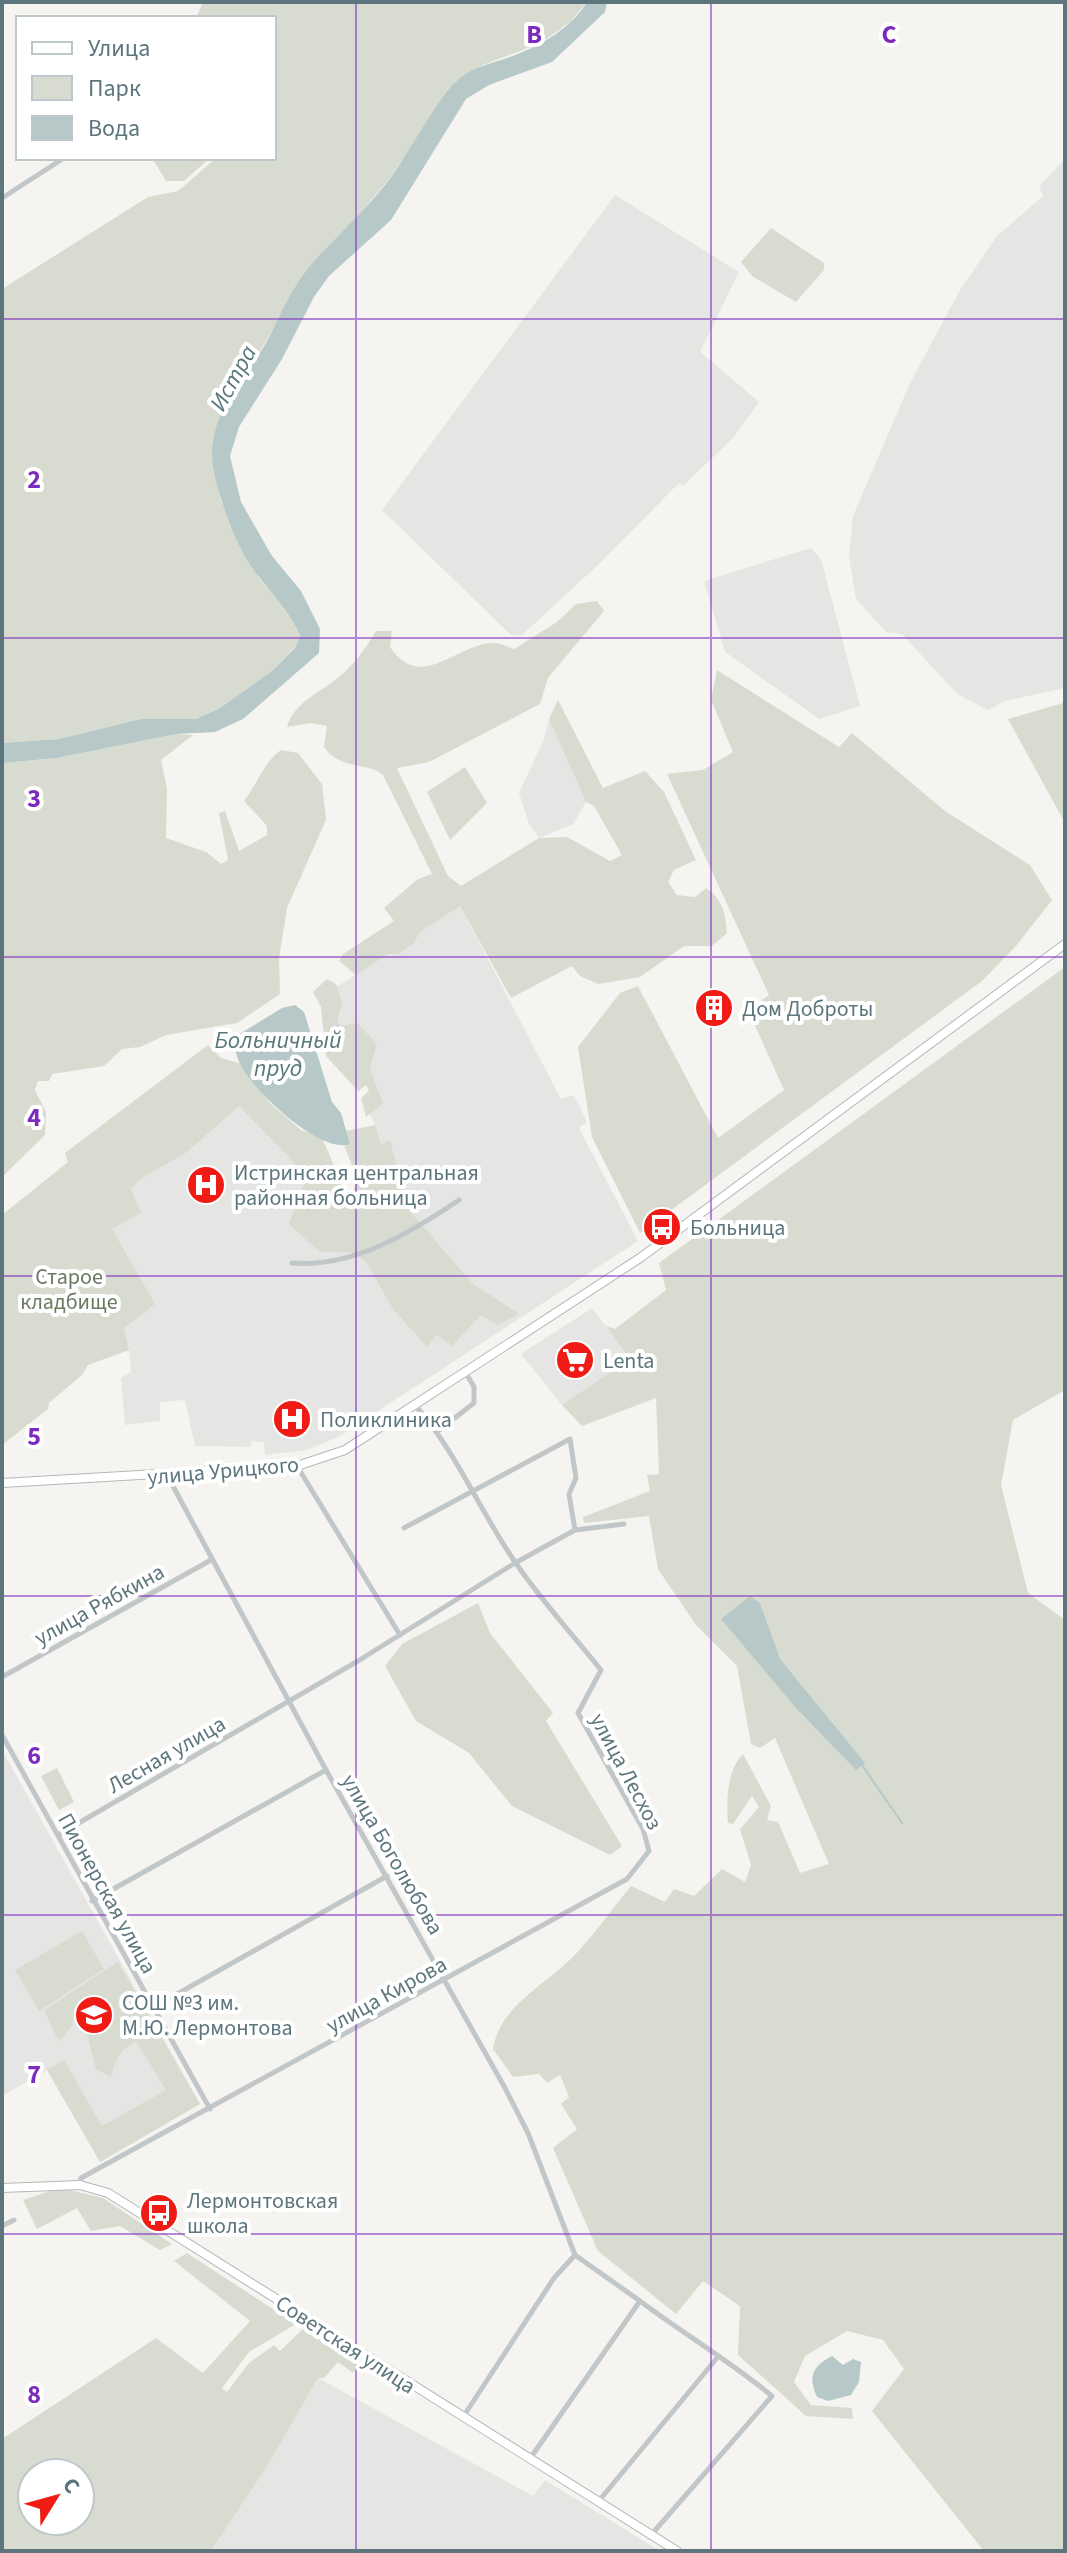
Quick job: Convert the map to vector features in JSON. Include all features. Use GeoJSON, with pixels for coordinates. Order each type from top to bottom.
{"type":"FeatureCollection","features":[{"type":"Feature","properties":{"kind":"street"},"geometry":{"type":"LineString","coordinates":[[2,198],[61,160]]}},
{"type":"Feature","properties":{"kind":"street","name":"улица Урицкого"},"geometry":{"type":"LineString","coordinates":[[2,1483],[297,1466],[345,1450],[640,1258],[1065,944]]}},
{"type":"Feature","properties":{"kind":"street"},"geometry":{"type":"LineString","coordinates":[[292,1263],[319,1263],[362,1255],[459,1200]]}},
{"type":"Feature","properties":{"kind":"street"},"geometry":{"type":"LineString","coordinates":[[438,1431],[474,1403],[474,1387],[466,1373]]}},
{"type":"Feature","properties":{"kind":"street"},"geometry":{"type":"LineString","coordinates":[[415,1405],[438,1431],[469,1490],[515,1563]]}},
{"type":"Feature","properties":{"kind":"street"},"geometry":{"type":"LineString","coordinates":[[404,1528],[469,1490],[570,1439],[576,1478],[569,1494],[575,1530],[624,1524]]}},
{"type":"Feature","properties":{"kind":"street"},"geometry":{"type":"LineString","coordinates":[[297,1466],[400,1635]]}},
{"type":"Feature","properties":{"kind":"street","name":"улица Боголюбова"},"geometry":{"type":"LineString","coordinates":[[167,1475],[326,1770],[446,1979],[528,2133],[575,2255]]}},
{"type":"Feature","properties":{"kind":"street","name":"Лесная улица"},"geometry":{"type":"LineString","coordinates":[[58,1835],[575,1530]]}},
{"type":"Feature","properties":{"kind":"street","name":"улица Рябкина"},"geometry":{"type":"LineString","coordinates":[[2,1677],[211,1560]]}},
{"type":"Feature","properties":{"kind":"street","name":"улица Лесхоз"},"geometry":{"type":"LineString","coordinates":[[515,1563],[601,1670],[578,1713],[643,1829],[649,1851],[627,1879]]}},
{"type":"Feature","properties":{"kind":"street","name":"Пионерская улица"},"geometry":{"type":"LineString","coordinates":[[2,1735],[210,2109]]}},
{"type":"Feature","properties":{"kind":"street"},"geometry":{"type":"LineString","coordinates":[[92,1901],[326,1770]]}},
{"type":"Feature","properties":{"kind":"street"},"geometry":{"type":"LineString","coordinates":[[154,2007],[387,1876]]}},
{"type":"Feature","properties":{"kind":"street","name":"улица Кирова"},"geometry":{"type":"LineString","coordinates":[[80,2185],[81,2178],[102,2165],[210,2109],[627,1879]]}},
{"type":"Feature","properties":{"kind":"street","name":"Советская улица"},"geometry":{"type":"LineString","coordinates":[[2,2188],[80,2185],[108,2193],[597,2504],[677,2551]]}},
{"type":"Feature","properties":{"kind":"street"},"geometry":{"type":"LineString","coordinates":[[2,2226],[14,2220]]}},
{"type":"Feature","properties":{"kind":"street"},"geometry":{"type":"LineString","coordinates":[[462,2417],[554,2278],[575,2255],[717,2358],[739,2369],[772,2396],[651,2536]]}},
{"type":"Feature","properties":{"kind":"street"},"geometry":{"type":"LineString","coordinates":[[529,2460],[640,2301]]}},
{"type":"Feature","properties":{"kind":"street"},"geometry":{"type":"LineString","coordinates":[[597,2504],[717,2358]]}},
{"type":"Feature","properties":{"kind":"shaded area"},"geometry":{"type":"Polygon","coordinates":[[[1065,159],[1065,688],[1005,701],[988,710],[957,694],[902,634],[886,632],[856,599],[849,557],[853,516],[910,383],[960,290],[997,236],[1043,196],[1039,186],[1065,159]]]}},
{"type":"Feature","properties":{"kind":"shaded area"},"geometry":{"type":"Polygon","coordinates":[[[615,195],[739,272],[700,352],[759,402],[734,437],[683,486],[679,483],[598,565],[521,636],[511,635],[382,510],[615,195]]]}},
{"type":"Feature","properties":{"kind":"shaded area"},"geometry":{"type":"Polygon","coordinates":[[[811,548],[821,559],[860,706],[819,719],[725,652],[704,581],[811,548]]]}},
{"type":"Feature","properties":{"kind":"shaded area"},"geometry":{"type":"Polygon","coordinates":[[[549,719],[586,802],[573,824],[539,838],[529,824],[519,793],[544,739],[549,719]]]}},
{"type":"Feature","properties":{"kind":"shaded area","name":"Истринская центральная районная больница"},"geometry":{"type":"Polygon","coordinates":[[[460,906],[561,1099],[573,1095],[580,1107],[587,1122],[579,1128],[638,1241],[338,1437],[307,1450],[265,1455],[264,1442],[251,1441],[251,1447],[195,1446],[185,1400],[160,1402],[160,1421],[125,1425],[121,1378],[131,1372],[129,1350],[68,1162],[215,1058],[326,1191],[402,1220],[375,1125],[363,1102],[376,1093],[332,1020],[329,992],[460,906]]]}},
{"type":"Feature","properties":{"kind":"shaded area"},"geometry":{"type":"Polygon","coordinates":[[[592,1308],[631,1359],[562,1405],[521,1354],[592,1308]]]}},
{"type":"Feature","properties":{"kind":"shaded area"},"geometry":{"type":"Polygon","coordinates":[[[2,1750],[200,2104],[100,2162],[47,2070],[2,2096],[2,1750]]]}},
{"type":"Feature","properties":{"kind":"shaded area"},"geometry":{"type":"Polygon","coordinates":[[[318,2378],[533,2496],[545,2480],[660,2551],[211,2551],[268,2465],[318,2378]]]}},
{"type":"Feature","properties":{"kind":"green space"},"geometry":{"type":"Polygon","coordinates":[[[203,2],[587,2],[571,21],[541,43],[483,65],[456,81],[393,174],[343,234],[309,268],[219,420],[213,441],[221,501],[259,578],[287,610],[300,636],[295,647],[272,671],[220,708],[196,719],[141,719],[59,739],[2,743],[2,289],[148,197],[178,191],[214,160],[276,160],[276,16],[197,16],[203,2]]]}},
{"type":"Feature","properties":{"kind":"green space"},"geometry":{"type":"Polygon","coordinates":[[[153,160],[208,160],[184,181],[166,181],[153,160]]]}},
{"type":"Feature","properties":{"kind":"green space"},"geometry":{"type":"Polygon","coordinates":[[[771,228],[824,263],[824,270],[796,302],[752,276],[741,262],[771,228]]]}},
{"type":"Feature","properties":{"kind":"green space"},"geometry":{"type":"Polygon","coordinates":[[[597,601],[604,611],[548,678],[540,704],[429,762],[397,768],[448,876],[461,886],[539,838],[567,837],[610,861],[622,855],[594,806],[586,802],[549,719],[558,700],[603,788],[645,771],[664,792],[696,860],[674,870],[668,882],[677,895],[695,897],[706,888],[711,892],[722,908],[727,933],[712,946],[684,946],[640,977],[598,984],[580,976],[572,966],[511,998],[460,906],[419,933],[414,943],[398,954],[388,954],[356,975],[339,961],[343,954],[394,921],[384,908],[418,879],[432,874],[383,775],[331,755],[324,747],[327,726],[311,723],[287,727],[294,712],[347,669],[376,631],[392,631],[390,647],[401,660],[413,666],[425,666],[490,643],[514,649],[557,622],[576,604],[597,601]]]}},
{"type":"Feature","properties":{"kind":"green space"},"geometry":{"type":"Polygon","coordinates":[[[717,670],[839,747],[852,733],[945,811],[1030,865],[1052,900],[1016,946],[982,981],[640,1233],[592,1137],[578,1047],[620,993],[638,986],[718,1138],[784,1090],[748,1010],[769,995],[667,774],[703,770],[733,752],[711,700],[717,670]]]}},
{"type":"Feature","properties":{"kind":"green space"},"geometry":{"type":"Polygon","coordinates":[[[1063,703],[1065,705],[1065,823],[1008,719],[1063,703]]]}},
{"type":"Feature","properties":{"kind":"green space"},"geometry":{"type":"Polygon","coordinates":[[[176,734],[193,735],[161,760],[167,788],[166,838],[206,852],[221,864],[228,860],[219,813],[225,811],[239,851],[267,835],[267,826],[244,801],[265,767],[281,750],[298,753],[322,784],[326,820],[287,908],[279,959],[280,994],[237,1023],[166,1035],[140,1047],[122,1049],[104,1066],[52,1074],[49,1081],[38,1081],[35,1090],[46,1112],[45,1135],[2,1177],[2,763],[57,758],[176,734]]]}},
{"type":"Feature","properties":{"kind":"green space"},"geometry":{"type":"Polygon","coordinates":[[[465,767],[487,803],[450,840],[427,792],[465,767]]]}},
{"type":"Feature","properties":{"kind":"green space"},"geometry":{"type":"Polygon","coordinates":[[[1065,967],[1065,1390],[1013,1420],[1001,1485],[1028,1593],[1065,1620],[1065,2551],[984,2551],[872,2411],[904,2369],[883,2340],[847,2331],[805,2356],[794,2382],[811,2405],[852,2408],[853,2419],[806,2416],[738,2355],[740,2306],[703,2281],[676,2314],[598,2251],[553,2148],[577,2129],[561,2104],[569,2097],[560,2075],[547,2083],[539,2074],[513,2077],[493,2049],[502,2024],[510,2013],[581,1949],[631,1886],[665,1902],[674,1889],[694,1896],[722,1869],[745,1882],[751,1865],[740,1829],[759,1807],[752,1796],[733,1824],[728,1823],[727,1805],[731,1777],[743,1754],[771,1806],[767,1820],[778,1822],[800,1873],[829,1864],[775,1738],[760,1748],[751,1744],[737,1666],[696,1625],[658,1569],[649,1516],[584,1523],[583,1517],[650,1491],[647,1475],[659,1474],[656,1398],[582,1426],[562,1405],[630,1359],[606,1326],[615,1329],[666,1290],[659,1263],[1065,967]]]}},
{"type":"Feature","properties":{"kind":"green space"},"geometry":{"type":"Polygon","coordinates":[[[327,979],[336,984],[342,1003],[337,1021],[341,1026],[357,1023],[377,1044],[370,1068],[383,1104],[366,1117],[361,1098],[369,1091],[366,1085],[358,1091],[326,1056],[321,1007],[313,992],[327,979]]]}},
{"type":"Feature","properties":{"kind":"green space","name":"Старое кладбище"},"geometry":{"type":"Polygon","coordinates":[[[208,1045],[221,1058],[239,1063],[271,1104],[301,1130],[322,1138],[344,1188],[353,1194],[355,1176],[344,1146],[350,1144],[346,1131],[375,1125],[381,1144],[390,1140],[408,1209],[472,1283],[519,1314],[498,1325],[481,1315],[452,1346],[437,1335],[427,1347],[393,1309],[366,1262],[350,1252],[320,1252],[289,1224],[305,1181],[291,1159],[239,1106],[187,1152],[139,1180],[131,1189],[141,1213],[112,1229],[155,1304],[124,1328],[129,1350],[88,1365],[82,1375],[49,1403],[48,1409],[2,1445],[2,1215],[68,1162],[65,1153],[208,1045]]]}},
{"type":"Feature","properties":{"kind":"green space"},"geometry":{"type":"Polygon","coordinates":[[[478,1603],[490,1633],[553,1713],[546,1721],[622,1846],[610,1855],[512,1806],[469,1753],[416,1721],[385,1666],[402,1644],[478,1603]]]}},
{"type":"Feature","properties":{"kind":"green space"},"geometry":{"type":"Polygon","coordinates":[[[57,1768],[74,1802],[59,1810],[41,1776],[57,1768]]]}},
{"type":"Feature","properties":{"kind":"green space"},"geometry":{"type":"Polygon","coordinates":[[[82,1931],[104,1969],[39,2011],[15,1970],[82,1931]]]}},
{"type":"Feature","properties":{"kind":"green space"},"geometry":{"type":"Polygon","coordinates":[[[118,1962],[200,2104],[100,2162],[47,2070],[64,2060],[102,2126],[166,2090],[136,2041],[119,2055],[111,2077],[96,2069],[86,2030],[91,2020],[74,2008],[72,2026],[59,2042],[44,2010],[118,1962]]]}},
{"type":"Feature","properties":{"kind":"green space"},"geometry":{"type":"Polygon","coordinates":[[[70,2190],[103,2198],[172,2244],[160,2250],[120,2226],[91,2231],[77,2208],[37,2229],[23,2200],[50,2191],[70,2190]]]}},
{"type":"Feature","properties":{"kind":"green space"},"geometry":{"type":"Polygon","coordinates":[[[187,2253],[296,2324],[249,2352],[222,2388],[227,2392],[249,2363],[274,2345],[280,2351],[304,2328],[360,2362],[353,2373],[338,2362],[324,2378],[318,2378],[268,2465],[211,2551],[2,2551],[2,2439],[156,2338],[203,2373],[250,2321],[174,2261],[187,2253]]]}},
{"type":"Feature","properties":{"kind":"water"},"geometry":{"type":"Polygon","coordinates":[[[587,2],[607,2],[605,12],[552,62],[489,85],[466,99],[391,220],[329,276],[314,297],[282,359],[239,427],[230,456],[241,502],[272,556],[301,591],[320,629],[319,653],[243,719],[215,732],[176,734],[57,758],[2,763],[2,743],[59,739],[141,719],[196,719],[220,708],[272,671],[295,648],[300,636],[287,612],[251,567],[219,493],[212,447],[222,413],[303,276],[385,185],[452,86],[473,70],[546,41],[574,19],[587,2]]]}},
{"type":"Feature","properties":{"kind":"water","name":"Больничный пруд"},"geometry":{"type":"Polygon","coordinates":[[[295,1005],[304,1012],[332,1102],[341,1113],[350,1144],[337,1145],[305,1130],[271,1103],[239,1062],[233,1038],[282,1008],[295,1005]]]}},
{"type":"Feature","properties":{"kind":"water"},"geometry":{"type":"Polygon","coordinates":[[[750,1596],[760,1603],[780,1659],[865,1763],[856,1770],[796,1708],[721,1619],[750,1596]]]}},
{"type":"Feature","properties":{"kind":"water"},"geometry":{"type":"Polygon","coordinates":[[[832,2356],[843,2365],[853,2359],[861,2362],[859,2382],[851,2395],[828,2401],[817,2397],[813,2378],[816,2368],[832,2356]]]}},
{"type":"Feature","properties":{"kind":"waterway"},"geometry":{"type":"LineString","coordinates":[[862,1765],[902,1823]]}},
{"type":"Feature","properties":{"kind":"place","name":"Дом Доброты"},"geometry":{"type":"Point","coordinates":[714,1008]}},
{"type":"Feature","properties":{"kind":"place","name":"Истринская центральная районная больница"},"geometry":{"type":"Point","coordinates":[206,1185]}},
{"type":"Feature","properties":{"kind":"place","name":"Больница"},"geometry":{"type":"Point","coordinates":[662,1227]}},
{"type":"Feature","properties":{"kind":"place","name":"Lenta"},"geometry":{"type":"Point","coordinates":[575,1360]}},
{"type":"Feature","properties":{"kind":"place","name":"Поликлиника"},"geometry":{"type":"Point","coordinates":[292,1419]}},
{"type":"Feature","properties":{"kind":"place","name":"СОШ №3 им. М.Ю. Лермонтова"},"geometry":{"type":"Point","coordinates":[94,2015]}},
{"type":"Feature","properties":{"kind":"place","name":"Лермонтовская школа"},"geometry":{"type":"Point","coordinates":[159,2213]}},
{"type":"Feature","properties":{"kind":"water label","name":"Истра"},"geometry":{"type":"Point","coordinates":[233,378]}}]}
